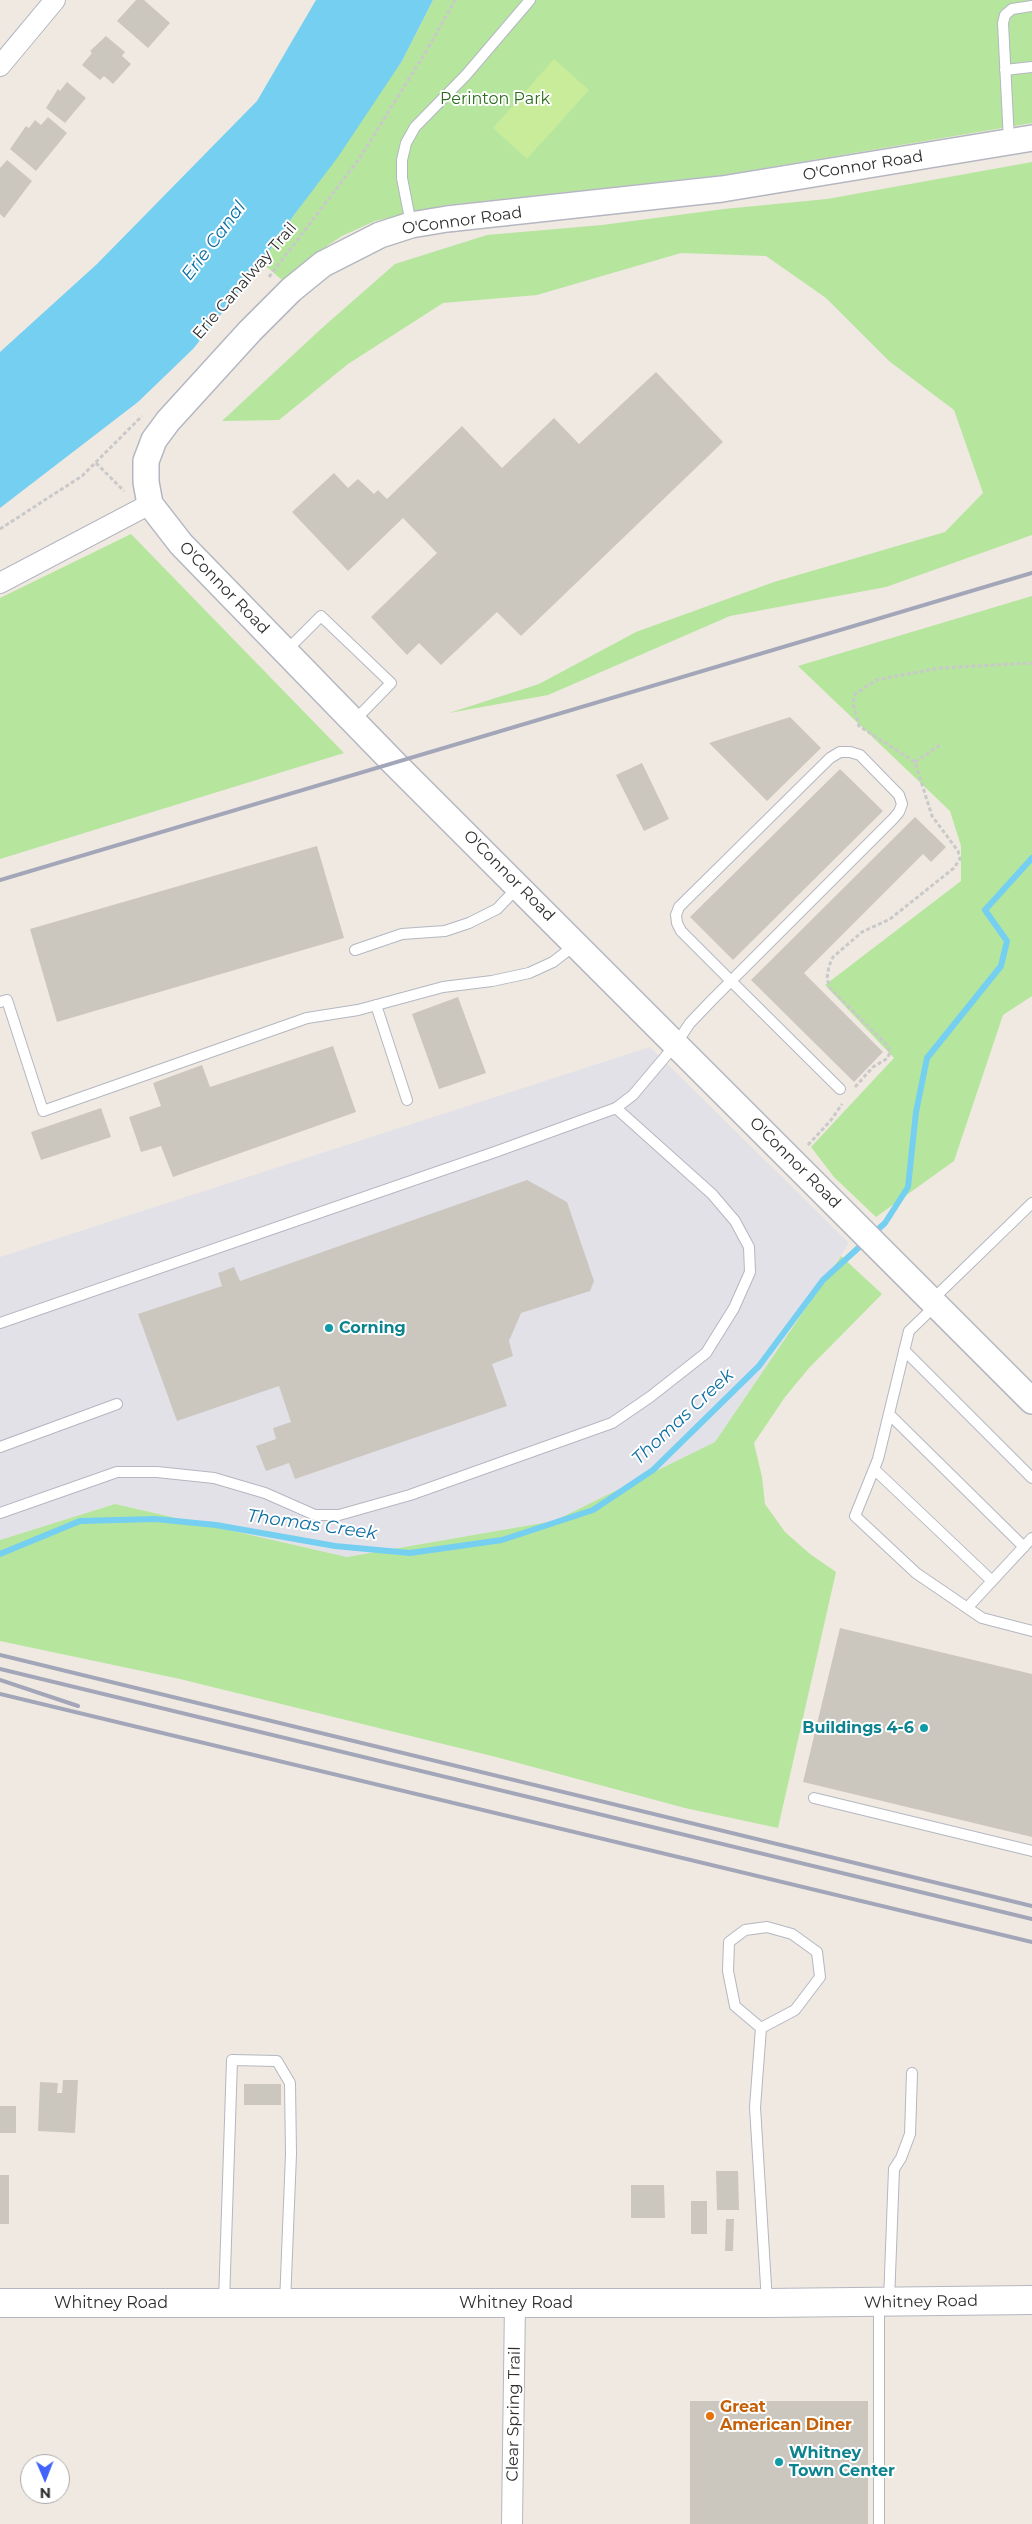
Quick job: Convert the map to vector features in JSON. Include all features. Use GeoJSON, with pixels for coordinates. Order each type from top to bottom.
{"type":"FeatureCollection","features":[{"type":"Feature","properties":{"kind":"main road","name":"Whitney Road"},"geometry":{"type":"LineString","coordinates":[[0,2304],[767,2304],[1032,2300]]}},
{"type":"Feature","properties":{"kind":"street"},"geometry":{"type":"LineString","coordinates":[[0,66],[55,0]]}},
{"type":"Feature","properties":{"kind":"street","name":"O'Connor Road"},"geometry":{"type":"LineString","coordinates":[[1020,140],[722,189],[447,219],[411,225],[380,235],[323,264],[291,290],[168,422],[154,440],[146,461],[149,497],[181,544],[394,763],[1032,1401]]}},
{"type":"Feature","properties":{"kind":"street"},"geometry":{"type":"LineString","coordinates":[[0,583],[149,497]]}},
{"type":"Feature","properties":{"kind":"street","name":"Clear Spring Trail"},"geometry":{"type":"LineString","coordinates":[[512,2524],[515,2304]]}},
{"type":"Feature","properties":{"kind":"lane"},"geometry":{"type":"LineString","coordinates":[[411,225],[402,178],[406,143],[414,127],[466,74],[530,0]]}},
{"type":"Feature","properties":{"kind":"lane"},"geometry":{"type":"LineString","coordinates":[[1020,140],[1005,70],[1003,23],[1005,15],[1012,9],[1032,6]]}},
{"type":"Feature","properties":{"kind":"lane"},"geometry":{"type":"LineString","coordinates":[[1005,70],[1032,66]]}},
{"type":"Feature","properties":{"kind":"lane"},"geometry":{"type":"LineString","coordinates":[[286,652],[321,616],[391,683],[354,721]]}},
{"type":"Feature","properties":{"kind":"lane"},"geometry":{"type":"LineString","coordinates":[[0,1323],[495,1152],[616,1108],[633,1095],[676,1044],[690,1023],[731,981],[899,812],[902,804],[899,795],[860,756],[850,752],[840,752],[830,758],[680,907],[676,923],[681,931],[731,981],[844,1093]]}},
{"type":"Feature","properties":{"kind":"lane"},"geometry":{"type":"LineString","coordinates":[[355,950],[402,934],[445,930],[469,923],[497,909],[519,886]]}},
{"type":"Feature","properties":{"kind":"lane"},"geometry":{"type":"LineString","coordinates":[[0,1002],[7,1000],[43,1111],[307,1018],[376,1006],[443,987],[492,981],[529,973],[552,962],[576,944]]}},
{"type":"Feature","properties":{"kind":"lane"},"geometry":{"type":"LineString","coordinates":[[376,1006],[407,1100]]}},
{"type":"Feature","properties":{"kind":"lane"},"geometry":{"type":"LineString","coordinates":[[0,1513],[117,1472],[157,1472],[214,1478],[265,1492],[315,1515],[339,1515],[410,1495],[612,1422],[650,1397],[706,1353],[734,1308],[750,1272],[749,1247],[735,1221],[712,1194],[616,1108]]}},
{"type":"Feature","properties":{"kind":"lane"},"geometry":{"type":"LineString","coordinates":[[1032,1203],[909,1331],[874,1469],[856,1516],[916,1573],[982,1618],[1032,1631]]}},
{"type":"Feature","properties":{"kind":"lane"},"geometry":{"type":"LineString","coordinates":[[904,1350],[1032,1478]]}},
{"type":"Feature","properties":{"kind":"lane"},"geometry":{"type":"LineString","coordinates":[[0,1447],[117,1404]]}},
{"type":"Feature","properties":{"kind":"lane"},"geometry":{"type":"LineString","coordinates":[[889,1414],[1024,1547]]}},
{"type":"Feature","properties":{"kind":"lane"},"geometry":{"type":"LineString","coordinates":[[874,1469],[992,1581]]}},
{"type":"Feature","properties":{"kind":"lane"},"geometry":{"type":"LineString","coordinates":[[967,1608],[1032,1538]]}},
{"type":"Feature","properties":{"kind":"lane"},"geometry":{"type":"LineString","coordinates":[[814,1798],[1032,1851]]}},
{"type":"Feature","properties":{"kind":"lane"},"geometry":{"type":"LineString","coordinates":[[767,1927],[792,1934],[817,1952],[820,1977],[795,2010],[761,2028],[735,2006],[728,1971],[729,1942],[745,1930],[767,1927]]}},
{"type":"Feature","properties":{"kind":"lane"},"geometry":{"type":"LineString","coordinates":[[761,2028],[756,2107],[767,2304]]}},
{"type":"Feature","properties":{"kind":"lane"},"geometry":{"type":"LineString","coordinates":[[224,2303],[232,2060],[277,2061],[290,2084],[291,2154],[285,2303]]}},
{"type":"Feature","properties":{"kind":"lane"},"geometry":{"type":"LineString","coordinates":[[879,2524],[884,2302],[894,2169],[901,2158],[910,2134],[912,2073]]}},
{"type":"Feature","properties":{"kind":"path","name":"Erie Canalway Trail"},"geometry":{"type":"LineString","coordinates":[[266,281],[359,159],[427,50],[455,0]]}},
{"type":"Feature","properties":{"kind":"path"},"geometry":{"type":"LineString","coordinates":[[0,528],[82,476],[144,414]]}},
{"type":"Feature","properties":{"kind":"path"},"geometry":{"type":"LineString","coordinates":[[96,463],[130,494],[149,497]]}},
{"type":"Feature","properties":{"kind":"path"},"geometry":{"type":"LineString","coordinates":[[852,1090],[873,1068],[888,1058],[890,1051],[887,1045],[830,988],[828,978],[833,956],[862,932],[890,919],[954,868],[960,859],[958,851],[932,816],[915,762],[859,726],[853,704],[855,694],[876,680],[939,668],[1032,663]]}},
{"type":"Feature","properties":{"kind":"path"},"geometry":{"type":"LineString","coordinates":[[915,762],[940,745]]}},
{"type":"Feature","properties":{"kind":"path"},"geometry":{"type":"LineString","coordinates":[[808,1145],[831,1120],[844,1093]]}},
{"type":"Feature","properties":{"kind":"shaded area"},"geometry":{"type":"Polygon","coordinates":[[[650,1047],[849,1243],[715,1442],[554,1521],[347,1557],[115,1504],[0,1540],[0,1257],[650,1047]]]}},
{"type":"Feature","properties":{"kind":"green space","name":"Perinton Park"},"geometry":{"type":"Polygon","coordinates":[[[433,0],[1032,0],[1032,123],[723,175],[446,205],[375,221],[342,236],[316,253],[282,280],[261,262],[402,61],[433,0]]]}},
{"type":"Feature","properties":{"kind":"green space"},"geometry":{"type":"Polygon","coordinates":[[[554,59],[589,90],[527,159],[493,128],[554,59]]]}},
{"type":"Feature","properties":{"kind":"green space"},"geometry":{"type":"Polygon","coordinates":[[[1032,162],[1032,535],[886,587],[730,616],[548,695],[449,713],[539,684],[636,632],[774,582],[945,532],[983,493],[954,410],[889,361],[826,298],[766,256],[681,253],[537,295],[443,303],[348,364],[279,420],[222,421],[322,328],[395,264],[487,235],[602,225],[724,209],[827,199],[1032,162]]]}},
{"type":"Feature","properties":{"kind":"green space"},"geometry":{"type":"Polygon","coordinates":[[[131,534],[344,753],[0,859],[0,598],[131,534]]]}},
{"type":"Feature","properties":{"kind":"green space"},"geometry":{"type":"Polygon","coordinates":[[[1032,596],[1032,996],[1003,1015],[954,1161],[876,1217],[834,1177],[811,1147],[894,1058],[825,985],[961,881],[961,846],[950,811],[798,666],[1032,596]]]}},
{"type":"Feature","properties":{"kind":"green space"},"geometry":{"type":"Polygon","coordinates":[[[841,1256],[882,1294],[809,1368],[785,1397],[754,1443],[762,1477],[765,1504],[785,1532],[810,1554],[836,1572],[778,1828],[685,1808],[496,1757],[180,1679],[0,1641],[0,1540],[115,1504],[347,1557],[554,1521],[715,1442],[841,1256]]]}},
{"type":"Feature","properties":{"kind":"water","name":"Erie Canal"},"geometry":{"type":"Polygon","coordinates":[[[316,0],[433,0],[402,61],[338,157],[294,215],[251,277],[193,349],[138,402],[0,508],[0,352],[97,264],[257,101],[316,0]]]}},
{"type":"Feature","properties":{"kind":"building"},"geometry":{"type":"Polygon","coordinates":[[[136,0],[144,0],[170,23],[148,48],[117,21],[136,0]]]}},
{"type":"Feature","properties":{"kind":"building"},"geometry":{"type":"Polygon","coordinates":[[[106,36],[125,52],[122,56],[131,64],[113,84],[104,76],[100,80],[82,65],[92,53],[90,51],[106,36]]]}},
{"type":"Feature","properties":{"kind":"building"},"geometry":{"type":"Polygon","coordinates":[[[67,82],[86,98],[65,123],[46,108],[58,89],[60,91],[67,82]]]}},
{"type":"Feature","properties":{"kind":"building"},"geometry":{"type":"Polygon","coordinates":[[[48,117],[67,133],[36,171],[10,149],[26,126],[29,128],[35,120],[41,125],[48,117]]]}},
{"type":"Feature","properties":{"kind":"building"},"geometry":{"type":"Polygon","coordinates":[[[7,160],[32,181],[4,218],[0,214],[0,168],[7,160]]]}},
{"type":"Feature","properties":{"kind":"building"},"geometry":{"type":"Polygon","coordinates":[[[656,372],[723,442],[521,636],[497,612],[441,665],[419,643],[407,655],[371,617],[437,553],[403,518],[348,571],[292,512],[334,473],[348,488],[358,479],[374,494],[378,490],[387,499],[462,426],[502,468],[554,418],[579,444],[656,372]]]}},
{"type":"Feature","properties":{"kind":"building"},"geometry":{"type":"Polygon","coordinates":[[[790,717],[821,748],[767,801],[709,743],[790,717]]]}},
{"type":"Feature","properties":{"kind":"building"},"geometry":{"type":"Polygon","coordinates":[[[642,763],[669,819],[644,831],[616,775],[642,763]]]}},
{"type":"Feature","properties":{"kind":"building"},"geometry":{"type":"Polygon","coordinates":[[[840,769],[883,811],[733,960],[690,917],[840,769]]]}},
{"type":"Feature","properties":{"kind":"building"},"geometry":{"type":"Polygon","coordinates":[[[915,817],[946,847],[931,862],[923,854],[804,973],[883,1052],[854,1082],[751,980],[915,817]]]}},
{"type":"Feature","properties":{"kind":"building"},"geometry":{"type":"Polygon","coordinates":[[[317,846],[344,938],[57,1022],[30,929],[317,846]]]}},
{"type":"Feature","properties":{"kind":"building"},"geometry":{"type":"Polygon","coordinates":[[[458,997],[486,1073],[439,1089],[412,1014],[458,997]]]}},
{"type":"Feature","properties":{"kind":"building"},"geometry":{"type":"Polygon","coordinates":[[[333,1046],[356,1112],[173,1177],[161,1146],[141,1152],[129,1117],[161,1106],[153,1083],[202,1065],[210,1087],[333,1046]]]}},
{"type":"Feature","properties":{"kind":"building"},"geometry":{"type":"Polygon","coordinates":[[[101,1108],[111,1137],[41,1160],[31,1132],[101,1108]]]}},
{"type":"Feature","properties":{"kind":"building","name":"Corning"},"geometry":{"type":"Polygon","coordinates":[[[527,1180],[567,1202],[594,1281],[590,1291],[521,1313],[509,1341],[513,1356],[492,1364],[507,1406],[295,1479],[289,1463],[266,1471],[256,1446],[276,1439],[273,1428],[291,1422],[279,1386],[177,1421],[138,1314],[222,1286],[218,1273],[234,1267],[240,1281],[527,1180]]]}},
{"type":"Feature","properties":{"kind":"building","name":"Buildings 4-6"},"geometry":{"type":"Polygon","coordinates":[[[840,1628],[1032,1674],[1032,1837],[803,1782],[840,1628]]]}},
{"type":"Feature","properties":{"kind":"building"},"geometry":{"type":"Polygon","coordinates":[[[63,2080],[78,2080],[75,2133],[38,2131],[40,2082],[58,2083],[57,2093],[62,2093],[63,2080]]]}},
{"type":"Feature","properties":{"kind":"building"},"geometry":{"type":"Polygon","coordinates":[[[244,2084],[281,2084],[281,2105],[244,2105],[244,2084]]]}},
{"type":"Feature","properties":{"kind":"building"},"geometry":{"type":"Polygon","coordinates":[[[0,2106],[16,2106],[16,2133],[0,2133],[0,2106]]]}},
{"type":"Feature","properties":{"kind":"building"},"geometry":{"type":"Polygon","coordinates":[[[716,2171],[738,2171],[739,2210],[717,2210],[716,2171]]]}},
{"type":"Feature","properties":{"kind":"building"},"geometry":{"type":"Polygon","coordinates":[[[0,2175],[9,2175],[9,2224],[0,2224],[0,2175]]]}},
{"type":"Feature","properties":{"kind":"building"},"geometry":{"type":"Polygon","coordinates":[[[631,2185],[664,2185],[665,2218],[631,2218],[631,2185]]]}},
{"type":"Feature","properties":{"kind":"building"},"geometry":{"type":"Polygon","coordinates":[[[691,2201],[707,2201],[707,2234],[691,2234],[691,2201]]]}},
{"type":"Feature","properties":{"kind":"building"},"geometry":{"type":"Polygon","coordinates":[[[726,2219],[734,2219],[733,2251],[725,2251],[726,2219]]]}},
{"type":"Feature","properties":{"kind":"building","name":"Whitney Town Center"},"geometry":{"type":"Polygon","coordinates":[[[690,2401],[868,2401],[868,2524],[690,2524],[690,2401]]]}},
{"type":"Feature","properties":{"kind":"waterway","name":"Thomas Creek"},"geometry":{"type":"LineString","coordinates":[[873,1234],[885,1223],[908,1187],[916,1112],[927,1058],[1001,966],[1007,941],[985,910],[1032,858]]}},
{"type":"Feature","properties":{"kind":"waterway","name":"Thomas Creek"},"geometry":{"type":"LineString","coordinates":[[0,1554],[80,1521],[155,1519],[216,1525],[335,1546],[410,1553],[502,1540],[593,1510],[653,1470],[759,1366],[823,1280],[866,1241]]}},
{"type":"Feature","properties":{"kind":"railway"},"geometry":{"type":"LineString","coordinates":[[0,880],[1032,573]]}},
{"type":"Feature","properties":{"kind":"railway"},"geometry":{"type":"LineString","coordinates":[[0,1655],[1032,1906]]}},
{"type":"Feature","properties":{"kind":"railway"},"geometry":{"type":"LineString","coordinates":[[0,1669],[1032,1919]]}},
{"type":"Feature","properties":{"kind":"railway"},"geometry":{"type":"LineString","coordinates":[[0,1680],[78,1706]]}},
{"type":"Feature","properties":{"kind":"railway"},"geometry":{"type":"LineString","coordinates":[[0,1694],[1032,1942]]}},
{"type":"Feature","properties":{"kind":"place","name":"Corning"},"geometry":{"type":"Point","coordinates":[329,1328]}},
{"type":"Feature","properties":{"kind":"place","name":"Buildings 4-6"},"geometry":{"type":"Point","coordinates":[924,1728]}},
{"type":"Feature","properties":{"kind":"place","name":"Great American Diner"},"geometry":{"type":"Point","coordinates":[710,2416]}},
{"type":"Feature","properties":{"kind":"place","name":"Whitney Town Center"},"geometry":{"type":"Point","coordinates":[779,2462]}}]}
